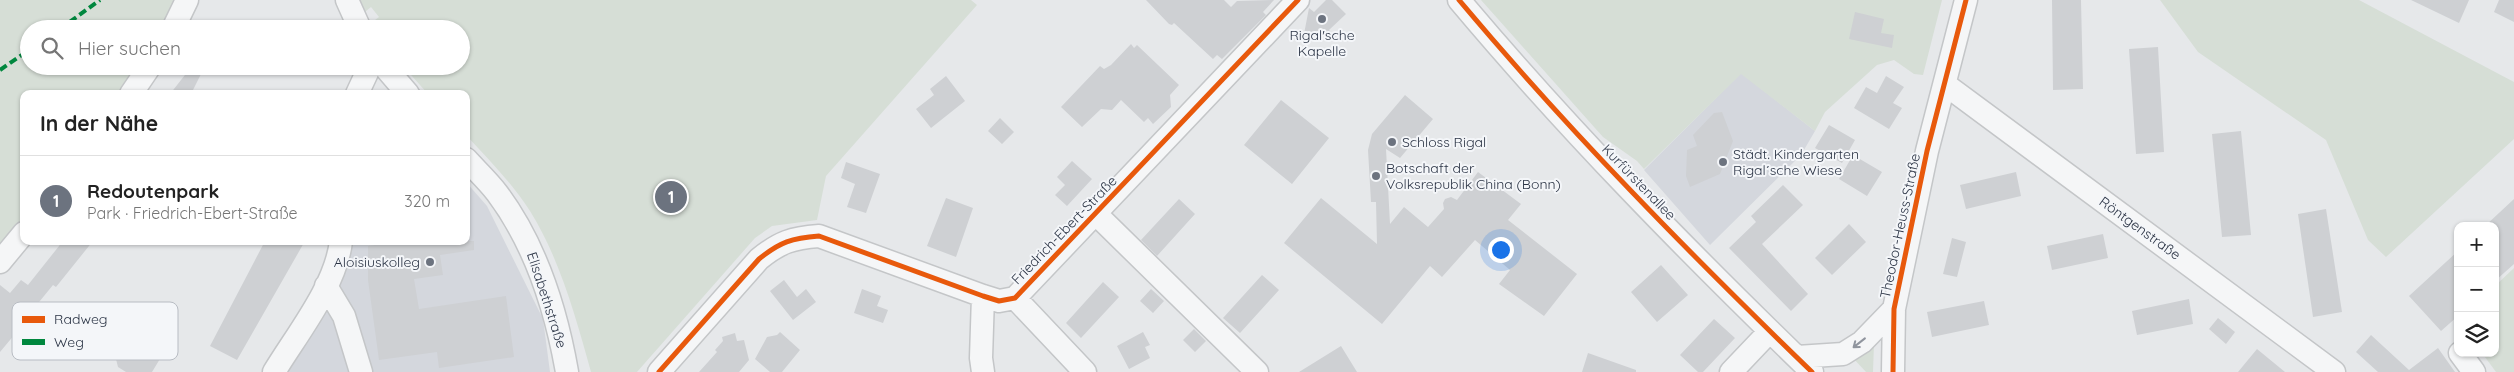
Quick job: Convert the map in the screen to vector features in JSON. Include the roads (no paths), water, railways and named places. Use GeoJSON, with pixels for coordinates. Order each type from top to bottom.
{"type":"FeatureCollection","features":[{"type":"Feature","properties":{"kind":"street"},"geometry":{"type":"LineString","coordinates":[[177,20],[187,0]]}},
{"type":"Feature","properties":{"kind":"street"},"geometry":{"type":"LineString","coordinates":[[347,0],[356,20]]}},
{"type":"Feature","properties":{"kind":"street","name":"Friedrich-Ebert-Straße"},"geometry":{"type":"LineString","coordinates":[[659,372],[759,259],[776,245],[796,237],[819,236],[999,301],[1015,298],[1298,0]]}},
{"type":"Feature","properties":{"kind":"street","name":"Kurfürstenallee"},"geometry":{"type":"LineString","coordinates":[[1460,0],[1534,89],[1804,365]]}},
{"type":"Feature","properties":{"kind":"street","name":"Theodor-Heuss-Straße"},"geometry":{"type":"LineString","coordinates":[[1893,372],[1894,309],[1927,151],[1946,85],[1966,0]]}},
{"type":"Feature","properties":{"kind":"street"},"geometry":{"type":"LineString","coordinates":[[134,90],[144,75]]}},
{"type":"Feature","properties":{"kind":"street"},"geometry":{"type":"LineString","coordinates":[[359,90],[366,75]]}},
{"type":"Feature","properties":{"kind":"street"},"geometry":{"type":"LineString","coordinates":[[392,75],[405,90]]}},
{"type":"Feature","properties":{"kind":"street","name":"Röntgenstraße"},"geometry":{"type":"LineString","coordinates":[[1946,85],[2334,372]]}},
{"type":"Feature","properties":{"kind":"street","name":"Elisabethstraße"},"geometry":{"type":"LineString","coordinates":[[470,164],[496,193],[535,258],[564,350],[568,372]]}},
{"type":"Feature","properties":{"kind":"street","name":"Friedrich-Ebert-Straße"},"geometry":{"type":"LineString","coordinates":[[1096,214],[1257,372]]}},
{"type":"Feature","properties":{"kind":"street"},"geometry":{"type":"LineString","coordinates":[[0,262],[20,238]]}},
{"type":"Feature","properties":{"kind":"street"},"geometry":{"type":"LineString","coordinates":[[274,372],[326,286],[339,257],[340,245]]}},
{"type":"Feature","properties":{"kind":"street"},"geometry":{"type":"LineString","coordinates":[[326,286],[344,316],[361,372]]}},
{"type":"Feature","properties":{"kind":"street"},"geometry":{"type":"LineString","coordinates":[[983,296],[981,358],[983,372]]}},
{"type":"Feature","properties":{"kind":"street"},"geometry":{"type":"LineString","coordinates":[[1015,298],[1085,372]]}},
{"type":"Feature","properties":{"kind":"street","name":"Theodor-Heuss-Straße"},"geometry":{"type":"LineString","coordinates":[[1804,365],[1843,354],[1862,342],[1894,309]]}},
{"type":"Feature","properties":{"kind":"street"},"geometry":{"type":"LineString","coordinates":[[1731,372],[1770,331]]}},
{"type":"Feature","properties":{"kind":"street"},"geometry":{"type":"LineString","coordinates":[[2463,357],[2474,372]]}},
{"type":"Feature","properties":{"kind":"place","name":"Rigal'sche Kapelle"},"geometry":{"type":"Point","coordinates":[1322,19]}},
{"type":"Feature","properties":{"kind":"place","name":"Schloss Rigal"},"geometry":{"type":"Point","coordinates":[1392,142]}},
{"type":"Feature","properties":{"kind":"place","name":"Städt. Kindergarten Rigal´sche Wiese"},"geometry":{"type":"Point","coordinates":[1723,162]}},
{"type":"Feature","properties":{"kind":"place","name":"Botschaft der Volksrepublik China (Bonn)"},"geometry":{"type":"Point","coordinates":[1376,176]}},
{"type":"Feature","properties":{"kind":"place","name":"Redoutenpark"},"geometry":{"type":"Point","coordinates":[671,197]}},
{"type":"Feature","properties":{"kind":"place","name":"Aloisiuskolleg"},"geometry":{"type":"Point","coordinates":[430,262]}}]}
